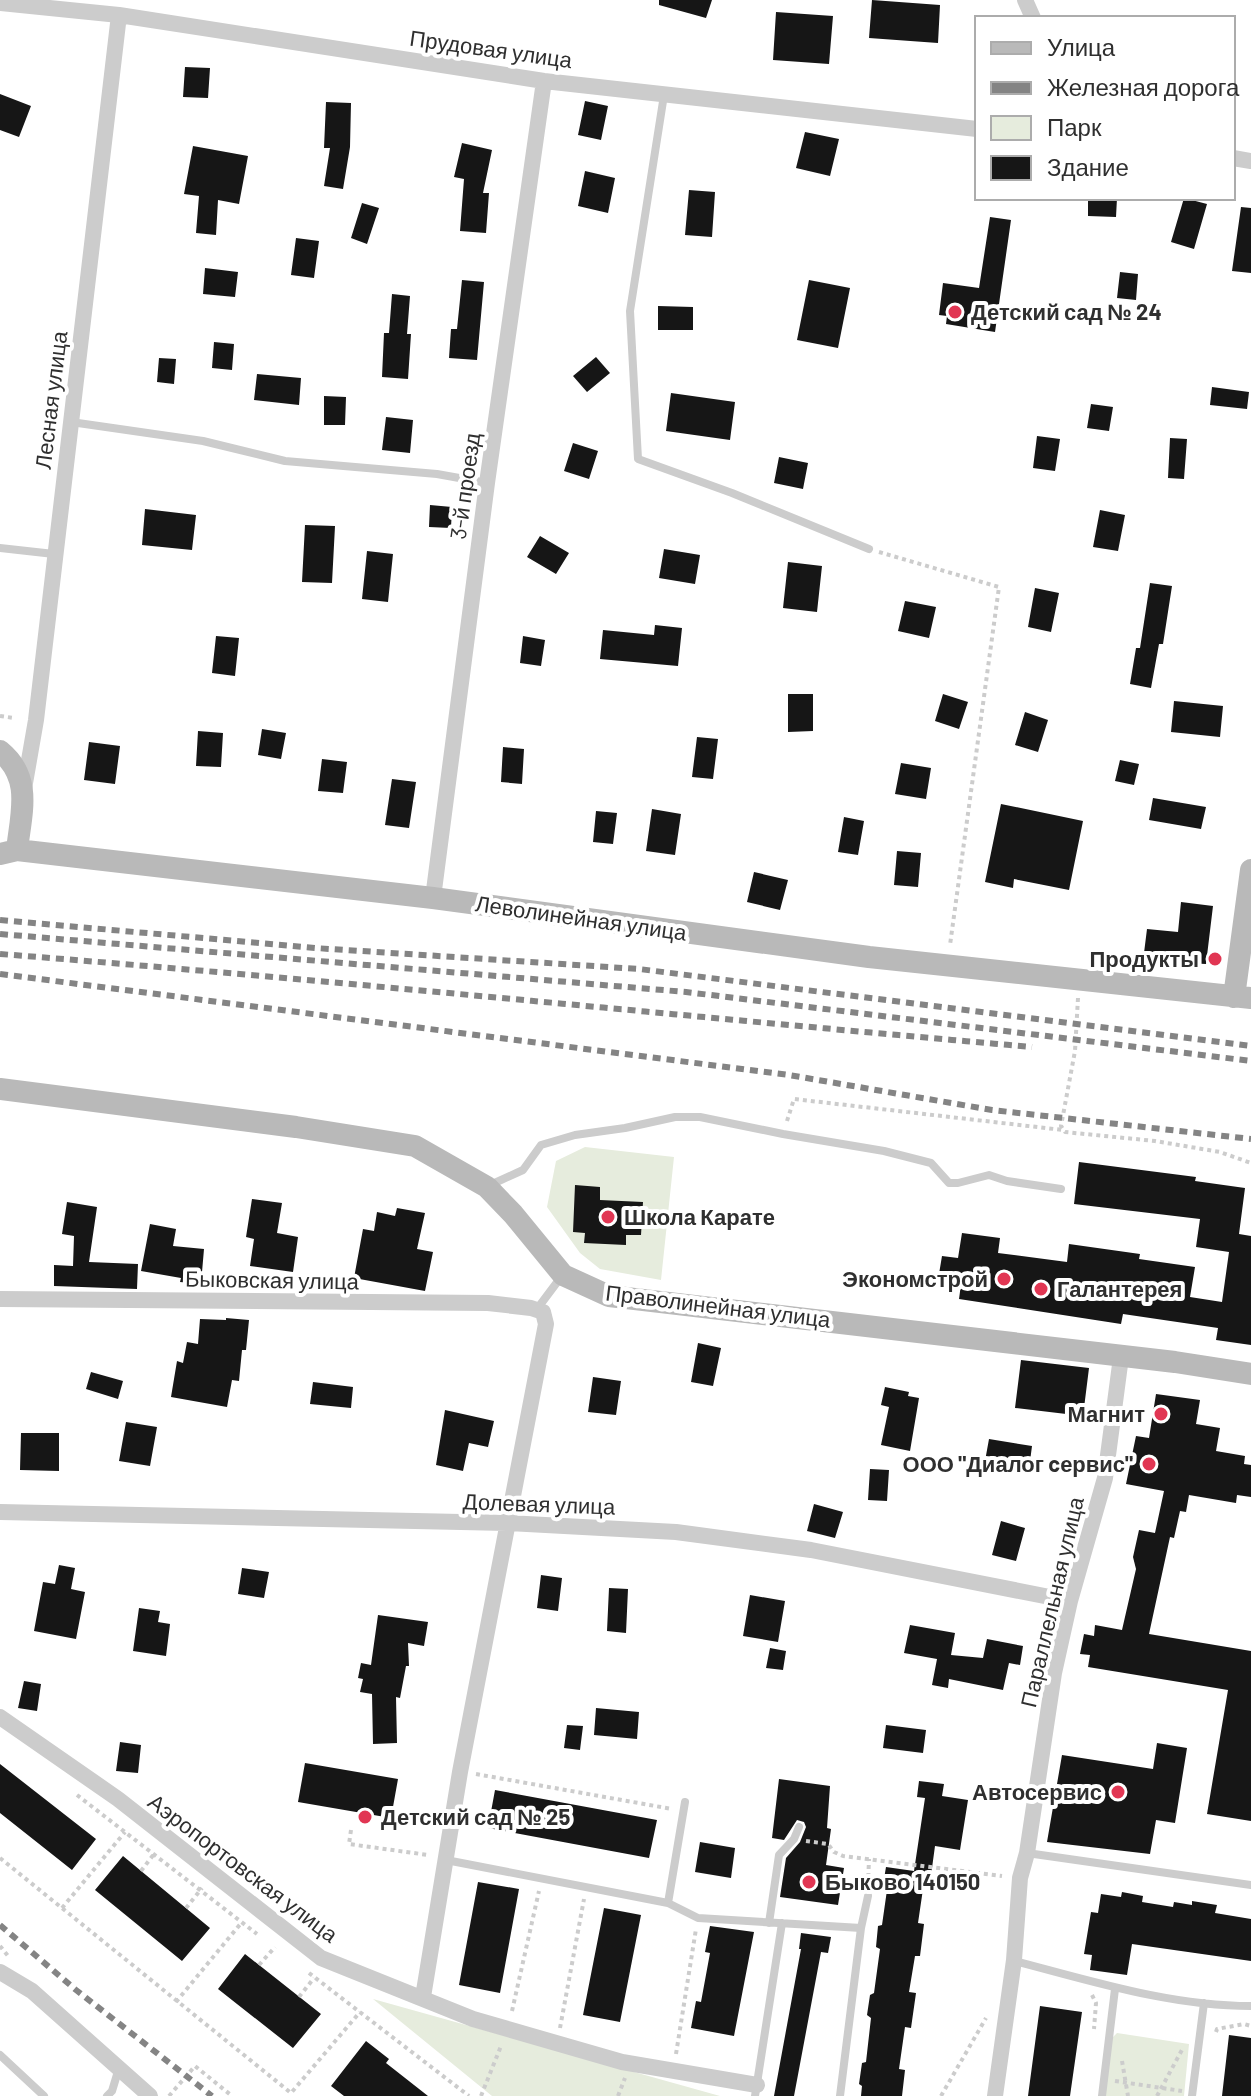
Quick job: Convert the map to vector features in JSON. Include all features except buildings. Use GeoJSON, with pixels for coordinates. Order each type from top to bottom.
{"type":"FeatureCollection","features":[{"type":"Feature","properties":{"kind":"main road"},"geometry":{"type":"LineString","coordinates":[[0,751],[16,770],[24,789]]}},
{"type":"Feature","properties":{"kind":"main road","name":"Леволинейная улица"},"geometry":{"type":"LineString","coordinates":[[24,789],[8,852],[433,898],[947,966],[1242,997]]}},
{"type":"Feature","properties":{"kind":"main road"},"geometry":{"type":"LineString","coordinates":[[1242,997],[1251,870]]}},
{"type":"Feature","properties":{"kind":"main road","name":"Праволинейная улица"},"geometry":{"type":"LineString","coordinates":[[0,1089],[296,1127],[415,1146],[487,1187],[563,1275],[609,1296],[1251,1374]]}},
{"type":"Feature","properties":{"kind":"street","name":"Прудовая улица"},"geometry":{"type":"LineString","coordinates":[[0,3],[120,8],[544,81],[975,129]]}},
{"type":"Feature","properties":{"kind":"street","name":"Лесная улица"},"geometry":{"type":"LineString","coordinates":[[24,789],[36,720],[120,8]]}},
{"type":"Feature","properties":{"kind":"street","name":"3-й проезд"},"geometry":{"type":"LineString","coordinates":[[433,898],[544,81]]}},
{"type":"Feature","properties":{"kind":"street","name":"Быковская улица"},"geometry":{"type":"LineString","coordinates":[[0,1299],[488,1303],[540,1310]]}},
{"type":"Feature","properties":{"kind":"street"},"geometry":{"type":"LineString","coordinates":[[423,1997],[460,1772],[546,1324],[540,1310]]}},
{"type":"Feature","properties":{"kind":"street","name":"Параллельная улица"},"geometry":{"type":"LineString","coordinates":[[995,2096],[1014,1960],[1020,1878],[1027,1853],[1054,1673],[1070,1601],[1105,1478],[1121,1357]]}},
{"type":"Feature","properties":{"kind":"street","name":"Долевая улица"},"geometry":{"type":"LineString","coordinates":[[0,1512],[507,1523],[676,1532],[764,1542],[1070,1601]]}},
{"type":"Feature","properties":{"kind":"street","name":"Аэропортовская улица"},"geometry":{"type":"LineString","coordinates":[[0,1717],[118,1799],[321,1958],[473,2019],[622,2062],[756,2091]]}},
{"type":"Feature","properties":{"kind":"street"},"geometry":{"type":"LineString","coordinates":[[0,1972],[32,1991],[150,2096]]}},
{"type":"Feature","properties":{"kind":"lane"},"geometry":{"type":"LineString","coordinates":[[665,93],[630,311],[638,459],[732,493],[869,549]]}},
{"type":"Feature","properties":{"kind":"lane"},"geometry":{"type":"LineString","coordinates":[[70,422],[203,441],[285,461],[437,474],[487,483]]}},
{"type":"Feature","properties":{"kind":"lane"},"geometry":{"type":"LineString","coordinates":[[0,548],[54,554]]}},
{"type":"Feature","properties":{"kind":"lane"},"geometry":{"type":"LineString","coordinates":[[487,1187],[523,1170],[541,1145],[575,1135],[700,1117],[884,1151],[931,1163],[949,1183],[989,1175],[1007,1181],[1061,1189]]}},
{"type":"Feature","properties":{"kind":"lane"},"geometry":{"type":"LineString","coordinates":[[540,1310],[563,1275]]}},
{"type":"Feature","properties":{"kind":"lane"},"geometry":{"type":"LineString","coordinates":[[668,1903],[683,1806]]}},
{"type":"Feature","properties":{"kind":"lane"},"geometry":{"type":"LineString","coordinates":[[769,1923],[779,1855],[794,1839],[799,1827]]}},
{"type":"Feature","properties":{"kind":"lane"},"geometry":{"type":"LineString","coordinates":[[1027,1853],[1251,1885]]}},
{"type":"Feature","properties":{"kind":"lane"},"geometry":{"type":"LineString","coordinates":[[446,1860],[668,1903],[698,1918],[861,1928]]}},
{"type":"Feature","properties":{"kind":"lane"},"geometry":{"type":"LineString","coordinates":[[840,2096],[861,1928],[868,1896]]}},
{"type":"Feature","properties":{"kind":"lane"},"geometry":{"type":"LineString","coordinates":[[756,2091],[782,1923]]}},
{"type":"Feature","properties":{"kind":"lane"},"geometry":{"type":"LineString","coordinates":[[1014,1960],[1115,1989],[1204,2003],[1251,2006]]}},
{"type":"Feature","properties":{"kind":"lane"},"geometry":{"type":"LineString","coordinates":[[1102,2096],[1115,1989]]}},
{"type":"Feature","properties":{"kind":"lane"},"geometry":{"type":"LineString","coordinates":[[1192,2094],[1204,2003]]}},
{"type":"Feature","properties":{"kind":"lane"},"geometry":{"type":"LineString","coordinates":[[0,2055],[44,2096]]}},
{"type":"Feature","properties":{"kind":"lane"},"geometry":{"type":"LineString","coordinates":[[107,2096],[112,2091],[119,2068]]}},
{"type":"Feature","properties":{"kind":"path"},"geometry":{"type":"LineString","coordinates":[[869,549],[999,587],[947,966]]}},
{"type":"Feature","properties":{"kind":"path"},"geometry":{"type":"LineString","coordinates":[[0,716],[14,718]]}},
{"type":"Feature","properties":{"kind":"path"},"geometry":{"type":"LineString","coordinates":[[1063,1130],[1061,1126],[1075,1051],[1081,979]]}},
{"type":"Feature","properties":{"kind":"path"},"geometry":{"type":"LineString","coordinates":[[783,1134],[794,1099],[1168,1143],[1220,1152],[1251,1163]]}},
{"type":"Feature","properties":{"kind":"path"},"geometry":{"type":"LineString","coordinates":[[460,1772],[683,1806]]}},
{"type":"Feature","properties":{"kind":"path"},"geometry":{"type":"LineString","coordinates":[[65,1786],[264,1939]]}},
{"type":"Feature","properties":{"kind":"path"},"geometry":{"type":"LineString","coordinates":[[351,1830],[349,1844],[446,1860]]}},
{"type":"Feature","properties":{"kind":"path"},"geometry":{"type":"LineString","coordinates":[[62,1908],[125,1832]]}},
{"type":"Feature","properties":{"kind":"path"},"geometry":{"type":"LineString","coordinates":[[141,1871],[167,1837]]}},
{"type":"Feature","properties":{"kind":"path"},"geometry":{"type":"LineString","coordinates":[[794,1839],[828,1844],[837,1855],[1020,1878]]}},
{"type":"Feature","properties":{"kind":"path"},"geometry":{"type":"LineString","coordinates":[[0,1858],[291,2093],[360,2012]]}},
{"type":"Feature","properties":{"kind":"path"},"geometry":{"type":"LineString","coordinates":[[868,1896],[869,1859]]}},
{"type":"Feature","properties":{"kind":"path"},"geometry":{"type":"LineString","coordinates":[[186,1908],[215,1874]]}},
{"type":"Feature","properties":{"kind":"path"},"geometry":{"type":"LineString","coordinates":[[481,2096],[508,2029],[542,1877]]}},
{"type":"Feature","properties":{"kind":"path"},"geometry":{"type":"LineString","coordinates":[[557,2042],[586,1888]]}},
{"type":"Feature","properties":{"kind":"path"},"geometry":{"type":"LineString","coordinates":[[673,2073],[698,1918]]}},
{"type":"Feature","properties":{"kind":"path"},"geometry":{"type":"LineString","coordinates":[[176,2002],[242,1922]]}},
{"type":"Feature","properties":{"kind":"path"},"geometry":{"type":"LineString","coordinates":[[259,1965],[275,1947],[285,1955]]}},
{"type":"Feature","properties":{"kind":"path"},"geometry":{"type":"LineString","coordinates":[[305,1970],[469,2096]]}},
{"type":"Feature","properties":{"kind":"path"},"geometry":{"type":"LineString","coordinates":[[299,1997],[314,1978]]}},
{"type":"Feature","properties":{"kind":"path"},"geometry":{"type":"LineString","coordinates":[[1083,1979],[1096,2003],[1093,2033]]}},
{"type":"Feature","properties":{"kind":"path"},"geometry":{"type":"LineString","coordinates":[[941,2096],[988,2015]]}},
{"type":"Feature","properties":{"kind":"path"},"geometry":{"type":"LineString","coordinates":[[1157,2096],[1202,2015]]}},
{"type":"Feature","properties":{"kind":"path"},"geometry":{"type":"LineString","coordinates":[[1214,2042],[1217,2029],[1244,2024],[1251,2026]]}},
{"type":"Feature","properties":{"kind":"path"},"geometry":{"type":"LineString","coordinates":[[169,2096],[195,2066],[232,2096]]}},
{"type":"Feature","properties":{"kind":"path"},"geometry":{"type":"LineString","coordinates":[[1104,2079],[1192,2094]]}},
{"type":"Feature","properties":{"kind":"green space"},"geometry":{"type":"Polygon","coordinates":[[[585,1147],[674,1157],[661,1280],[600,1269],[580,1253],[547,1207],[556,1161],[585,1147]]]}},
{"type":"Feature","properties":{"kind":"green space"},"geometry":{"type":"Polygon","coordinates":[[[373,1999],[720,2096],[492,2096],[373,1999]]]}},
{"type":"Feature","properties":{"kind":"green space"},"geometry":{"type":"Polygon","coordinates":[[[1117,2033],[1189,2044],[1184,2096],[1105,2096],[1112,2038],[1117,2033]]]}},
{"type":"Feature","properties":{"kind":"railway"},"geometry":{"type":"LineString","coordinates":[[0,920],[315,948],[639,969],[1251,1046]]}},
{"type":"Feature","properties":{"kind":"railway"},"geometry":{"type":"LineString","coordinates":[[0,934],[686,992],[1251,1061]]}},
{"type":"Feature","properties":{"kind":"railway"},"geometry":{"type":"LineString","coordinates":[[0,954],[1032,1047]]}},
{"type":"Feature","properties":{"kind":"railway"},"geometry":{"type":"LineString","coordinates":[[0,974],[789,1075],[992,1110],[1251,1139]]}},
{"type":"Feature","properties":{"kind":"railway"},"geometry":{"type":"LineString","coordinates":[[0,1925],[76,1990],[212,2096]]}},
{"type":"Feature","properties":{"kind":"place","name":"Детский сад № 24"},"geometry":{"type":"Point","coordinates":[955,312]}},
{"type":"Feature","properties":{"kind":"place","name":"Продукты"},"geometry":{"type":"Point","coordinates":[1215,959]}},
{"type":"Feature","properties":{"kind":"place","name":"Школа Карате"},"geometry":{"type":"Point","coordinates":[608,1217]}},
{"type":"Feature","properties":{"kind":"place","name":"Экономстрой"},"geometry":{"type":"Point","coordinates":[1004,1279]}},
{"type":"Feature","properties":{"kind":"place","name":"Галантерея"},"geometry":{"type":"Point","coordinates":[1041,1289]}},
{"type":"Feature","properties":{"kind":"place","name":"Магнит"},"geometry":{"type":"Point","coordinates":[1161,1414]}},
{"type":"Feature","properties":{"kind":"place","name":"ООО \"Диалог cервис\""},"geometry":{"type":"Point","coordinates":[1149,1464]}},
{"type":"Feature","properties":{"kind":"place","name":"Автосервис"},"geometry":{"type":"Point","coordinates":[1118,1792]}},
{"type":"Feature","properties":{"kind":"place","name":"Детский сад № 25"},"geometry":{"type":"Point","coordinates":[365,1817]}},
{"type":"Feature","properties":{"kind":"place","name":"Быково 140150"},"geometry":{"type":"Point","coordinates":[809,1882]}}]}
